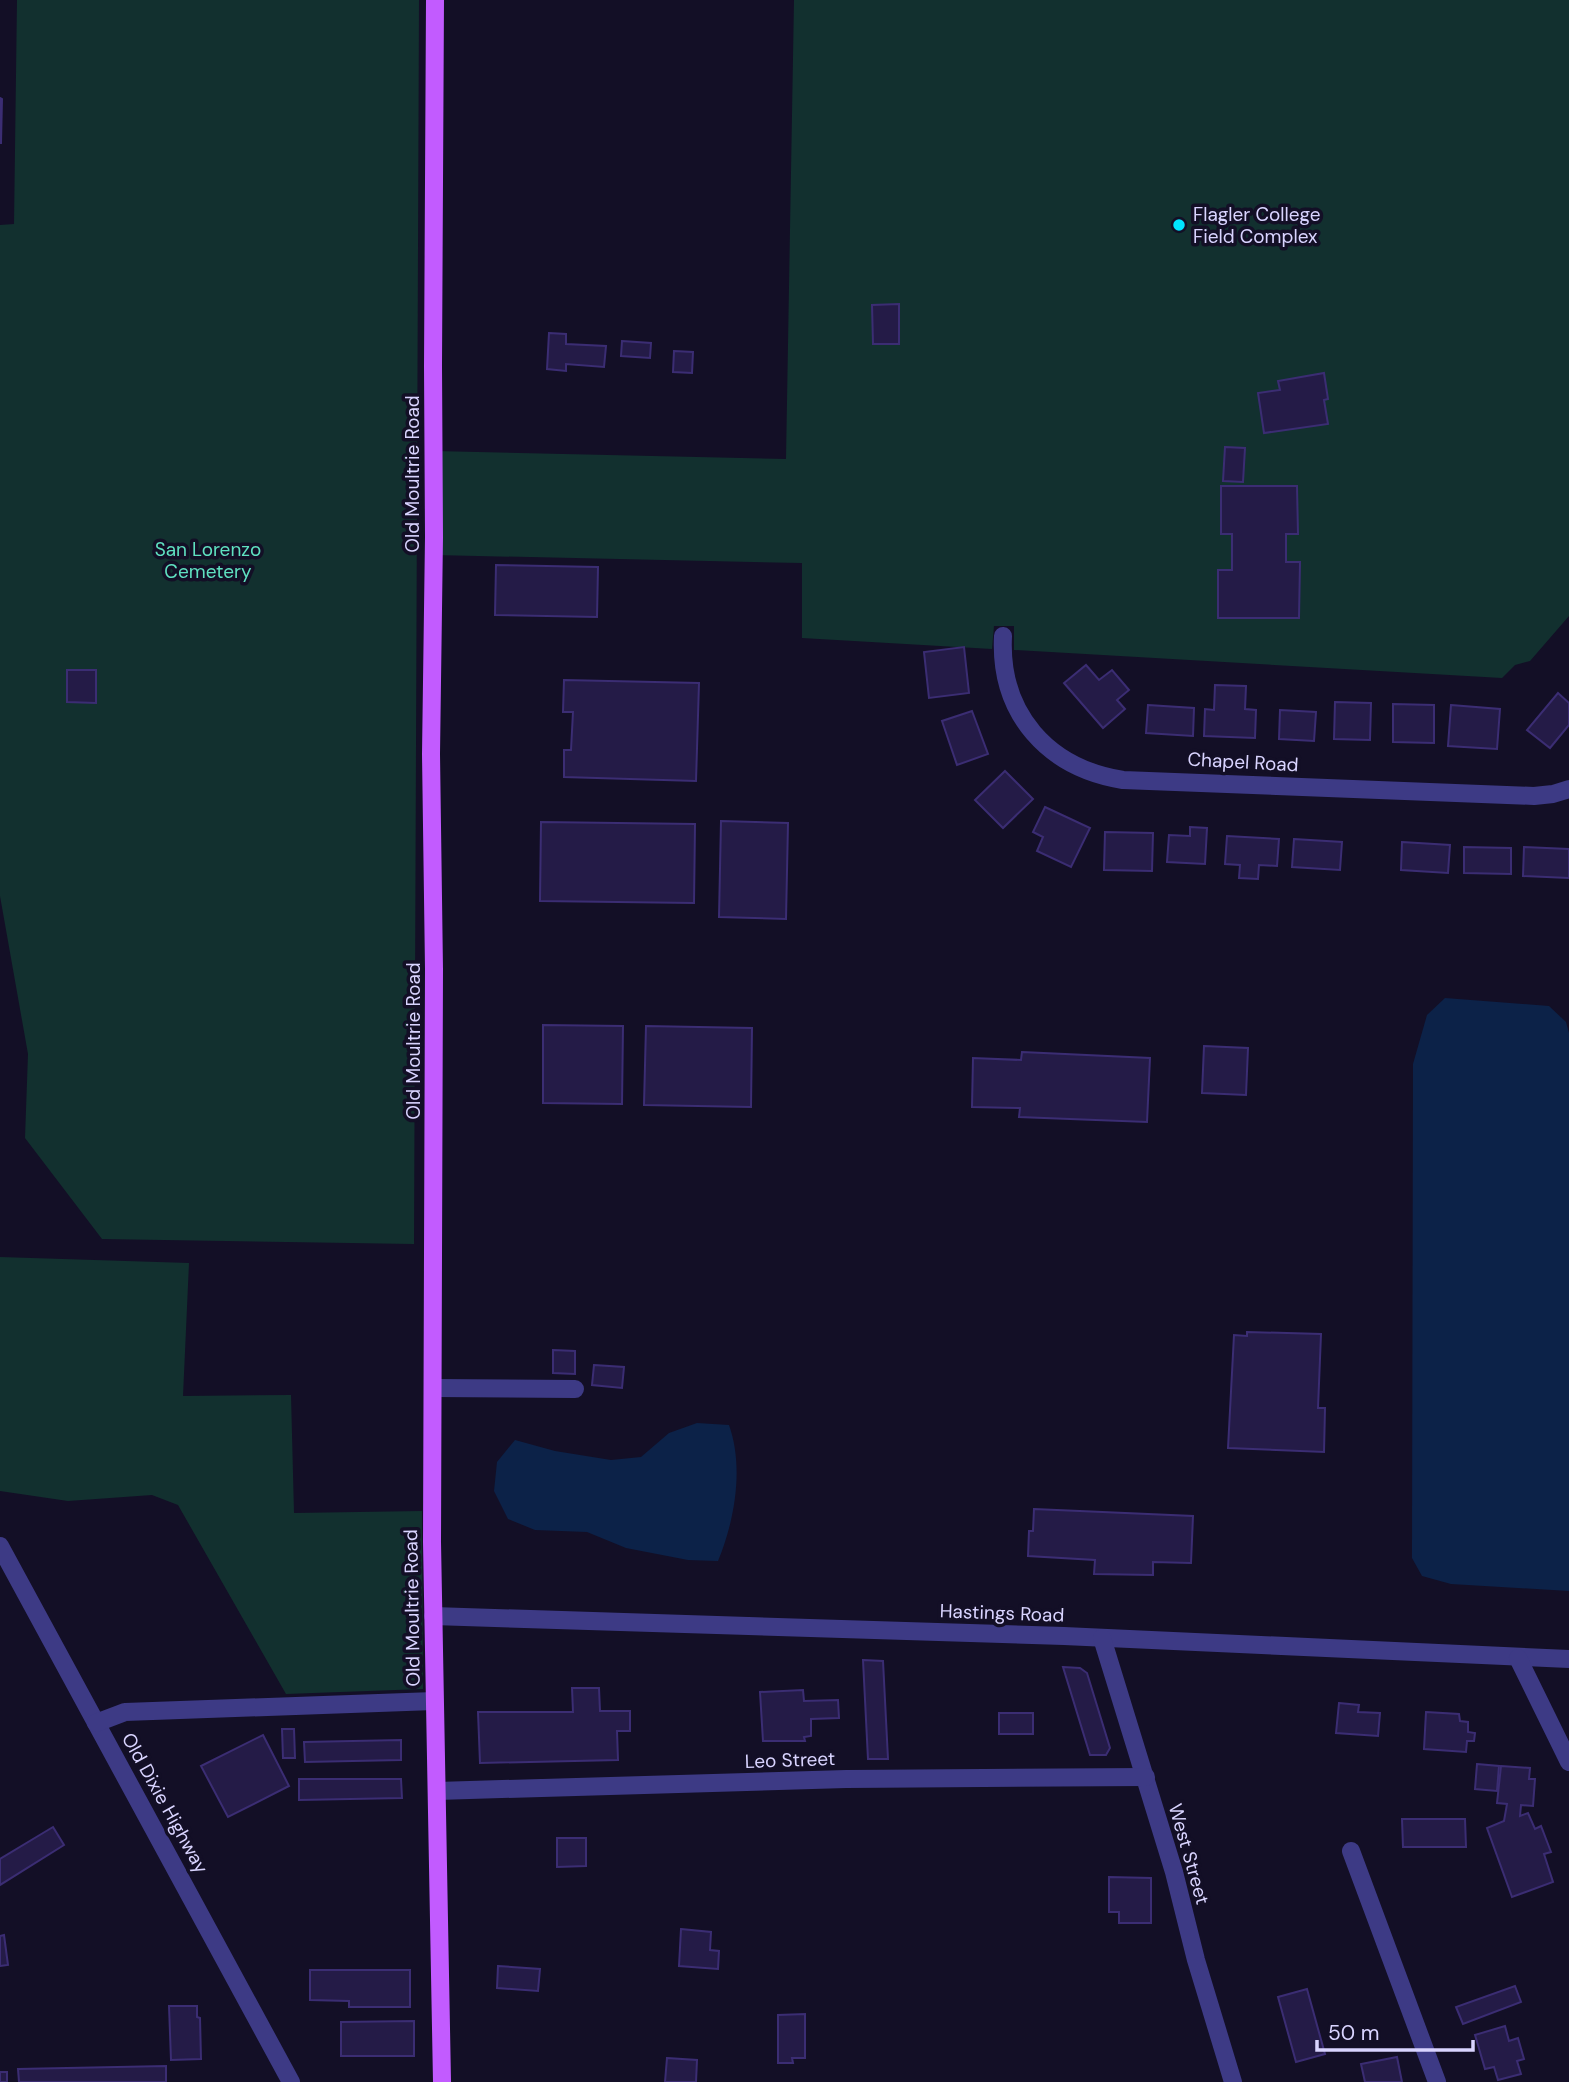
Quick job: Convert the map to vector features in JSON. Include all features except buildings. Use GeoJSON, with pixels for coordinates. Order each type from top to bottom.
{"type":"FeatureCollection","features":[{"type":"Feature","properties":{"kind":"main road","name":"Old Moultrie Road"},"geometry":{"type":"LineString","coordinates":[[435,0],[431,754],[435,969],[433,1616],[442,2082]]}},
{"type":"Feature","properties":{"kind":"street","name":"Chapel Road"},"geometry":{"type":"LineString","coordinates":[[1003,636],[1005,673],[1011,697],[1022,719],[1038,738],[1063,760],[1102,776],[1123,780],[1534,796],[1569,789]]}},
{"type":"Feature","properties":{"kind":"street"},"geometry":{"type":"LineString","coordinates":[[434,1388],[575,1389]]}},
{"type":"Feature","properties":{"kind":"street","name":"Old Dixie Highway"},"geometry":{"type":"LineString","coordinates":[[0,1546],[291,2082]]}},
{"type":"Feature","properties":{"kind":"street","name":"Hastings Road"},"geometry":{"type":"LineString","coordinates":[[433,1616],[1102,1638],[1569,1659]]}},
{"type":"Feature","properties":{"kind":"street","name":"West Street"},"geometry":{"type":"LineString","coordinates":[[1102,1638],[1146,1777],[1233,2082]]}},
{"type":"Feature","properties":{"kind":"street"},"geometry":{"type":"LineString","coordinates":[[1518,1658],[1569,1762]]}},
{"type":"Feature","properties":{"kind":"street"},"geometry":{"type":"LineString","coordinates":[[96,1723],[125,1712],[434,1701]]}},
{"type":"Feature","properties":{"kind":"street","name":"Leo Street"},"geometry":{"type":"LineString","coordinates":[[437,1791],[846,1779],[1146,1777]]}},
{"type":"Feature","properties":{"kind":"street"},"geometry":{"type":"LineString","coordinates":[[1351,1851],[1437,2082]]}},
{"type":"Feature","properties":{"kind":"green space","name":"San Lorenzo Cemetery"},"geometry":{"type":"Polygon","coordinates":[[[17,0],[419,0],[414,1244],[102,1239],[25,1138],[28,1054],[0,896],[0,225],[14,224],[17,0]]]}},
{"type":"Feature","properties":{"kind":"green space","name":"Flagler College Field Complex"},"geometry":{"type":"Polygon","coordinates":[[[794,0],[1569,0],[1569,616],[1530,661],[1515,665],[1502,678],[1014,650],[1014,626],[994,626],[992,649],[802,638],[802,563],[434,555],[434,451],[786,459],[794,0]]]}},
{"type":"Feature","properties":{"kind":"green space"},"geometry":{"type":"Polygon","coordinates":[[[0,1257],[189,1263],[183,1396],[291,1395],[294,1513],[422,1511],[423,1689],[286,1694],[178,1505],[152,1495],[68,1501],[0,1491],[0,1257]]]}},
{"type":"Feature","properties":{"kind":"water"},"geometry":{"type":"Polygon","coordinates":[[[1445,998],[1549,1006],[1566,1022],[1569,1033],[1569,1591],[1451,1584],[1422,1576],[1412,1558],[1413,1064],[1427,1015],[1445,998]]]}},
{"type":"Feature","properties":{"kind":"water"},"geometry":{"type":"Polygon","coordinates":[[[697,1423],[729,1425],[734,1441],[736,1493],[729,1528],[718,1561],[688,1560],[626,1548],[587,1532],[535,1530],[508,1519],[494,1491],[497,1462],[515,1440],[555,1451],[611,1460],[641,1457],[669,1433],[697,1423]]]}},
{"type":"Feature","properties":{"kind":"place","name":"Flagler College Field Complex"},"geometry":{"type":"Point","coordinates":[1179,225]}}]}
